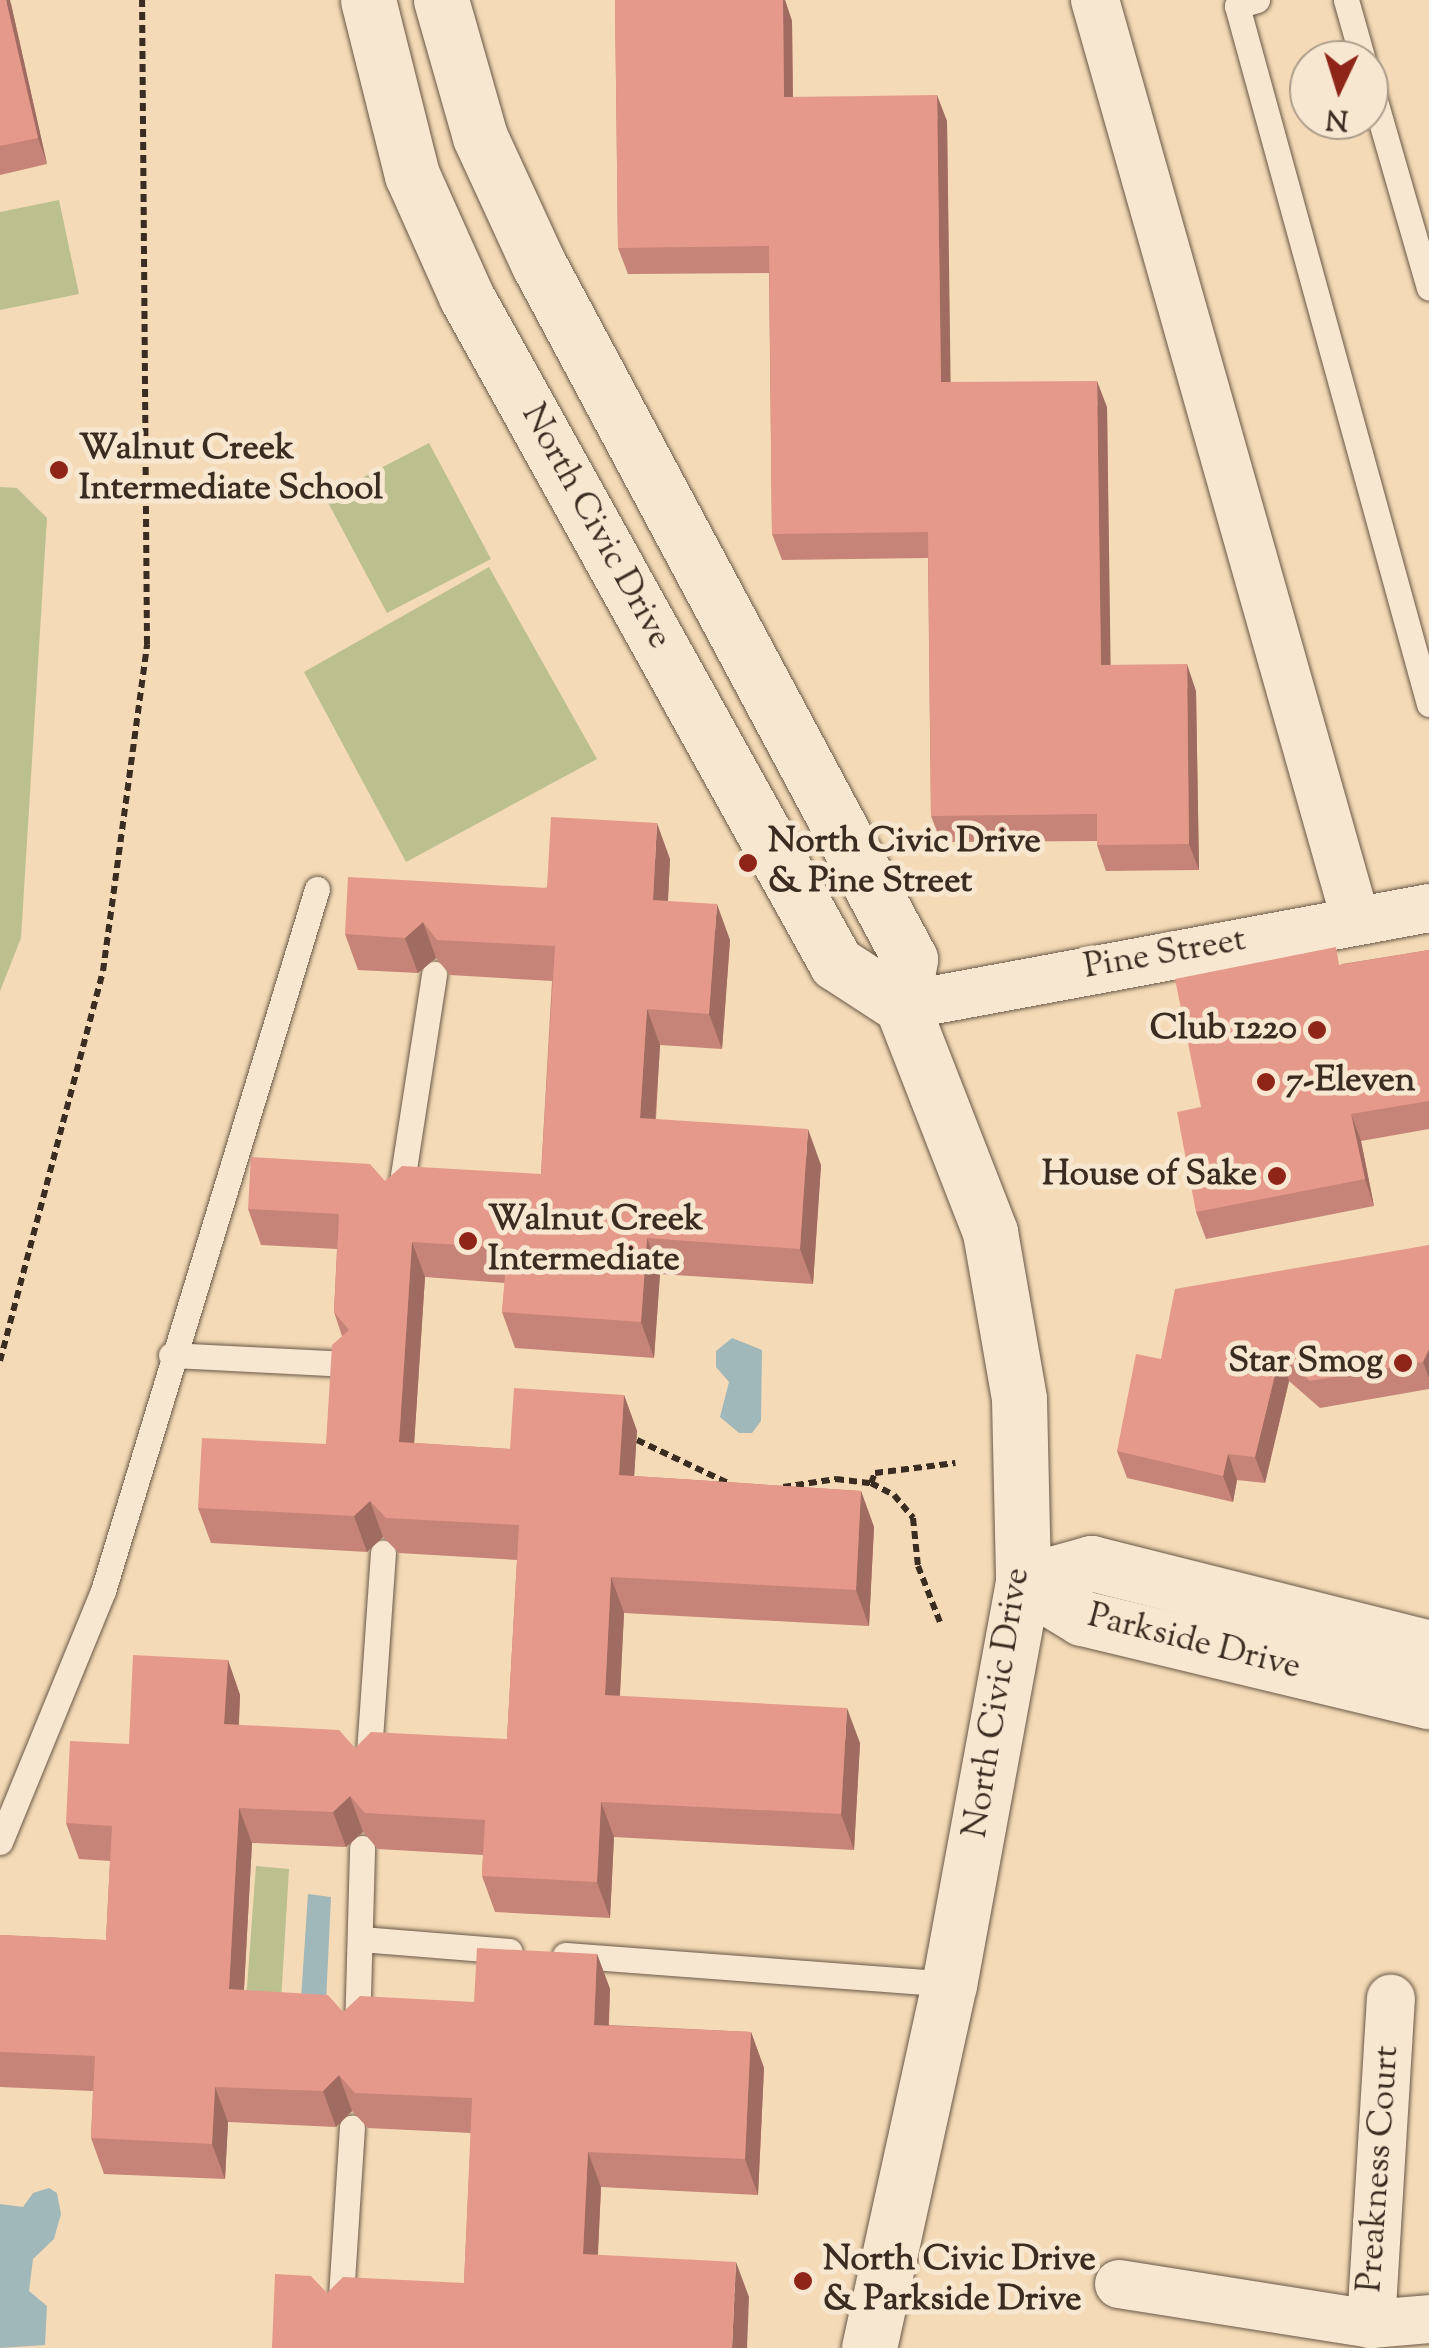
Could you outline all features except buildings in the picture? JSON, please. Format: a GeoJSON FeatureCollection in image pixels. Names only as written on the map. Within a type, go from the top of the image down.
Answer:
{"type":"FeatureCollection","features":[{"type":"Feature","properties":{"kind":"main road","name":"North Civic Drive"},"geometry":{"type":"LineString","coordinates":[[368,0],[412,175],[466,296],[836,962],[902,1006]]}},
{"type":"Feature","properties":{"kind":"main road","name":"North Civic Drive"},"geometry":{"type":"LineString","coordinates":[[441,0],[480,137],[538,263],[910,959],[902,1006],[990,1232],[1019,1399],[1022,1582],[949,1984],[869,2348]]}},
{"type":"Feature","properties":{"kind":"main road","name":"Parkside Drive"},"geometry":{"type":"LineString","coordinates":[[1022,1582],[1091,1563],[1429,1648]]}},
{"type":"Feature","properties":{"kind":"main road","name":"Parkside Drive"},"geometry":{"type":"LineString","coordinates":[[1022,1582],[1082,1618],[1429,1701]]}},
{"type":"Feature","properties":{"kind":"street"},"geometry":{"type":"LineString","coordinates":[[1095,0],[1356,921]]}},
{"type":"Feature","properties":{"kind":"street","name":"Pine Street"},"geometry":{"type":"LineString","coordinates":[[902,1006],[1429,908]]}},
{"type":"Feature","properties":{"kind":"street","name":"Preakness Court"},"geometry":{"type":"LineString","coordinates":[[1119,2284],[1370,2324],[1391,2000]]}},
{"type":"Feature","properties":{"kind":"street"},"geometry":{"type":"LineString","coordinates":[[1370,2324],[1429,2320]]}},
{"type":"Feature","properties":{"kind":"lane"},"geometry":{"type":"LineString","coordinates":[[1257,0],[1236,6],[1429,704]]}},
{"type":"Feature","properties":{"kind":"lane"},"geometry":{"type":"LineString","coordinates":[[1346,0],[1358,40]]}},
{"type":"Feature","properties":{"kind":"lane"},"geometry":{"type":"LineString","coordinates":[[1386,140],[1429,288]]}},
{"type":"Feature","properties":{"kind":"lane"},"geometry":{"type":"LineString","coordinates":[[0,1842],[102,1591],[171,1355],[265,1074],[317,889]]}},
{"type":"Feature","properties":{"kind":"lane"},"geometry":{"type":"LineString","coordinates":[[399,1201],[434,974]]}},
{"type":"Feature","properties":{"kind":"lane"},"geometry":{"type":"LineString","coordinates":[[171,1355],[346,1364]]}},
{"type":"Feature","properties":{"kind":"lane"},"geometry":{"type":"LineString","coordinates":[[368,1767],[383,1552]]}},
{"type":"Feature","properties":{"kind":"lane"},"geometry":{"type":"LineString","coordinates":[[357,2031],[362,1848]]}},
{"type":"Feature","properties":{"kind":"lane"},"geometry":{"type":"LineString","coordinates":[[362,1939],[949,1984]]}},
{"type":"Feature","properties":{"kind":"lane"},"geometry":{"type":"LineString","coordinates":[[340,2312],[352,2128]]}},
{"type":"Feature","properties":{"kind":"path"},"geometry":{"type":"LineString","coordinates":[[0,1361],[103,971],[147,644],[142,0]]}},
{"type":"Feature","properties":{"kind":"path"},"geometry":{"type":"LineString","coordinates":[[636,1440],[726,1483],[744,1485]]}},
{"type":"Feature","properties":{"kind":"path"},"geometry":{"type":"LineString","coordinates":[[871,1483],[875,1473],[955,1463]]}},
{"type":"Feature","properties":{"kind":"path"},"geometry":{"type":"LineString","coordinates":[[762,1486],[871,1483],[894,1495],[913,1518],[918,1566],[940,1622]]}},
{"type":"Feature","properties":{"kind":"green space"},"geometry":{"type":"Polygon","coordinates":[[[59,200],[79,294],[0,310],[0,212],[59,200]]]}},
{"type":"Feature","properties":{"kind":"green space"},"geometry":{"type":"Polygon","coordinates":[[[429,443],[491,559],[387,613],[325,497],[429,443]]]}},
{"type":"Feature","properties":{"kind":"green space"},"geometry":{"type":"Polygon","coordinates":[[[0,487],[17,488],[47,518],[21,938],[0,991],[0,487]]]}},
{"type":"Feature","properties":{"kind":"green space"},"geometry":{"type":"Polygon","coordinates":[[[489,567],[597,759],[406,862],[304,672],[489,567]]]}},
{"type":"Feature","properties":{"kind":"green space"},"geometry":{"type":"Polygon","coordinates":[[[256,1866],[289,1869],[281,2001],[246,2001],[256,1866]]]}},
{"type":"Feature","properties":{"kind":"water"},"geometry":{"type":"Polygon","coordinates":[[[732,1338],[762,1350],[761,1421],[752,1433],[739,1433],[720,1417],[729,1382],[716,1367],[716,1351],[732,1338]]]}},
{"type":"Feature","properties":{"kind":"water"},"geometry":{"type":"Polygon","coordinates":[[[308,1894],[331,1897],[326,2002],[301,1999],[308,1894]]]}},
{"type":"Feature","properties":{"kind":"water"},"geometry":{"type":"Polygon","coordinates":[[[49,2188],[57,2193],[61,2214],[54,2239],[33,2259],[29,2291],[47,2306],[45,2345],[0,2348],[0,2204],[23,2207],[33,2193],[49,2188]]]}},
{"type":"Feature","properties":{"kind":"place","name":"Walnut Creek Intermediate School"},"geometry":{"type":"Point","coordinates":[59,470]}},
{"type":"Feature","properties":{"kind":"place","name":"North Civic Drive & Pine Street"},"geometry":{"type":"Point","coordinates":[748,863]}},
{"type":"Feature","properties":{"kind":"place","name":"Club 1220"},"geometry":{"type":"Point","coordinates":[1317,1030]}},
{"type":"Feature","properties":{"kind":"place","name":"7-Eleven"},"geometry":{"type":"Point","coordinates":[1266,1082]}},
{"type":"Feature","properties":{"kind":"place","name":"House of Sake"},"geometry":{"type":"Point","coordinates":[1277,1176]}},
{"type":"Feature","properties":{"kind":"place","name":"Walnut Creek Intermediate"},"geometry":{"type":"Point","coordinates":[468,1241]}},
{"type":"Feature","properties":{"kind":"place","name":"Star Smog"},"geometry":{"type":"Point","coordinates":[1403,1363]}},
{"type":"Feature","properties":{"kind":"place","name":"North Civic Drive & Parkside Drive"},"geometry":{"type":"Point","coordinates":[803,2281]}}]}
